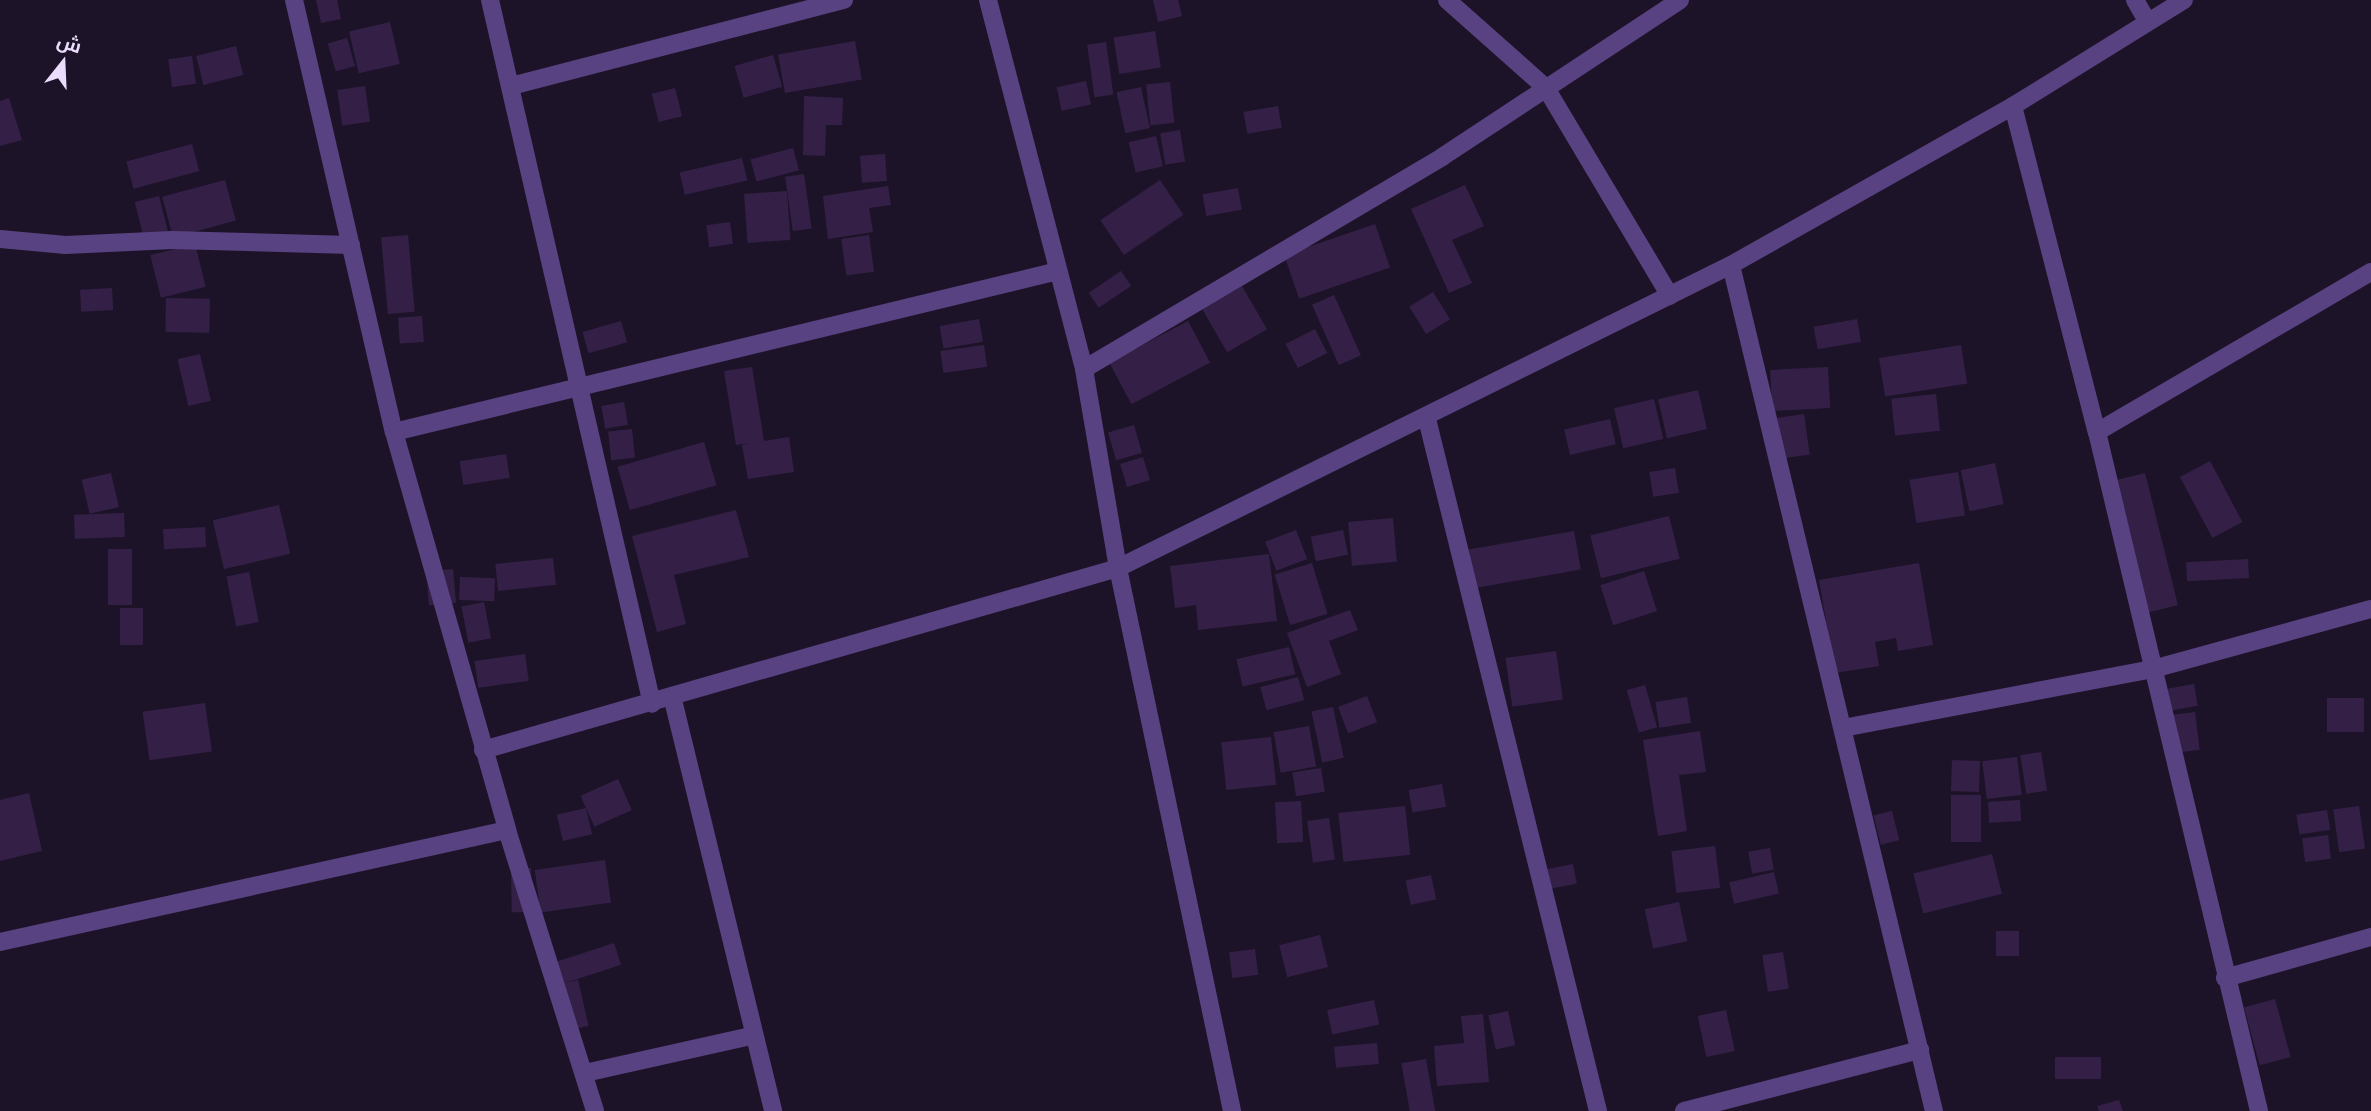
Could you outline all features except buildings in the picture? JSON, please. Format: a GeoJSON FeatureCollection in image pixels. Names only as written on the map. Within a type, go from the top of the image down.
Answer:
{"type":"FeatureCollection","features":[{"type":"Feature","properties":{"kind":"street"},"geometry":{"type":"LineString","coordinates":[[294,0],[394,432],[507,830],[586,1073],[595,1111]]}},
{"type":"Feature","properties":{"kind":"street"},"geometry":{"type":"LineString","coordinates":[[490,0],[583,389],[652,704]]}},
{"type":"Feature","properties":{"kind":"street"},"geometry":{"type":"LineString","coordinates":[[511,86],[844,0]]}},
{"type":"Feature","properties":{"kind":"street"},"geometry":{"type":"LineString","coordinates":[[988,0],[1084,369],[1118,568],[1232,1111]]}},
{"type":"Feature","properties":{"kind":"street"},"geometry":{"type":"LineString","coordinates":[[1447,0],[1546,88],[1670,296]]}},
{"type":"Feature","properties":{"kind":"street"},"geometry":{"type":"LineString","coordinates":[[1084,369],[1442,157],[1680,0]]}},
{"type":"Feature","properties":{"kind":"street"},"geometry":{"type":"LineString","coordinates":[[2135,0],[2147,21]]}},
{"type":"Feature","properties":{"kind":"street"},"geometry":{"type":"LineString","coordinates":[[484,750],[652,704],[671,696],[1118,568],[1427,419],[1731,265],[2013,106],[2184,0]]}},
{"type":"Feature","properties":{"kind":"street"},"geometry":{"type":"LineString","coordinates":[[2013,106],[2097,432],[2225,978],[2259,1111]]}},
{"type":"Feature","properties":{"kind":"street"},"geometry":{"type":"LineString","coordinates":[[0,239],[66,245],[172,240],[351,245]]}},
{"type":"Feature","properties":{"kind":"street"},"geometry":{"type":"LineString","coordinates":[[1731,265],[1934,1111]]}},
{"type":"Feature","properties":{"kind":"street"},"geometry":{"type":"LineString","coordinates":[[394,432],[583,389],[1058,271]]}},
{"type":"Feature","properties":{"kind":"street"},"geometry":{"type":"LineString","coordinates":[[2097,432],[2371,272]]}},
{"type":"Feature","properties":{"kind":"street"},"geometry":{"type":"LineString","coordinates":[[1427,419],[1598,1111]]}},
{"type":"Feature","properties":{"kind":"street"},"geometry":{"type":"LineString","coordinates":[[1843,727],[2153,669],[2371,609]]}},
{"type":"Feature","properties":{"kind":"street"},"geometry":{"type":"LineString","coordinates":[[671,696],[751,1036],[773,1111]]}},
{"type":"Feature","properties":{"kind":"street"},"geometry":{"type":"LineString","coordinates":[[0,942],[507,830]]}},
{"type":"Feature","properties":{"kind":"street"},"geometry":{"type":"LineString","coordinates":[[2225,978],[2371,937]]}},
{"type":"Feature","properties":{"kind":"street"},"geometry":{"type":"LineString","coordinates":[[586,1073],[751,1036]]}},
{"type":"Feature","properties":{"kind":"street"},"geometry":{"type":"LineString","coordinates":[[1684,1111],[1920,1050]]}}]}
